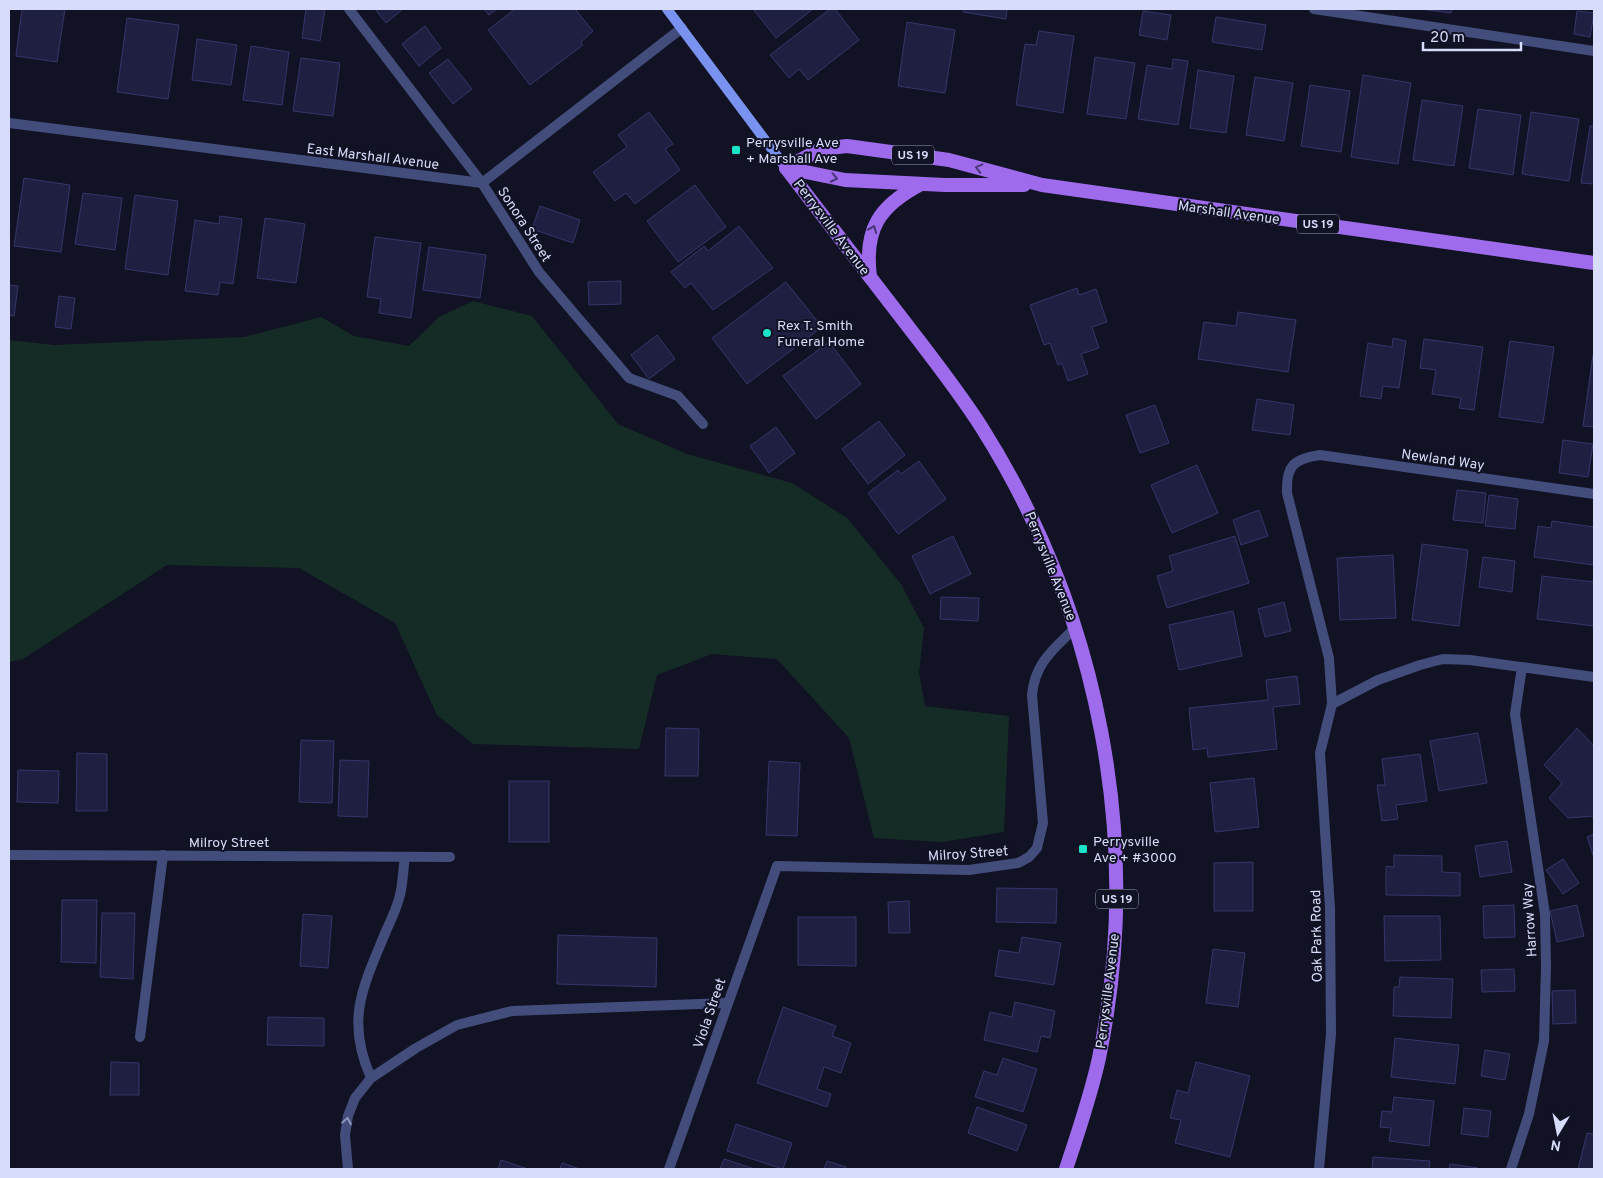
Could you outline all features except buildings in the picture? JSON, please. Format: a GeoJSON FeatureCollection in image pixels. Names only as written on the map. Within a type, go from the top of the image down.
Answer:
{"type":"FeatureCollection","features":[{"type":"Feature","properties":{"kind":"main road","name":"Perrysville Avenue"},"geometry":{"type":"LineString","coordinates":[[667,9],[953,386],[1000,459],[1037,526],[1076,627],[1090,677],[1110,786],[1116,842],[1117,901],[1114,955],[1098,1060],[1066,1169]]}},
{"type":"Feature","properties":{"kind":"main road","name":"Marshall Avenue"},"geometry":{"type":"LineString","coordinates":[[786,168],[821,149],[847,146],[949,160],[1042,186]]}},
{"type":"Feature","properties":{"kind":"main road","name":"Marshall Avenue"},"geometry":{"type":"LineString","coordinates":[[786,168],[845,180],[922,184],[1042,186],[1594,263]]}},
{"type":"Feature","properties":{"kind":"main road"},"geometry":{"type":"LineString","coordinates":[[870,277],[868,244],[878,219],[894,200],[922,184]]}},
{"type":"Feature","properties":{"kind":"street","name":"Sonora Street"},"geometry":{"type":"LineString","coordinates":[[349,9],[482,183],[539,272],[629,378],[678,396],[703,424]]}},
{"type":"Feature","properties":{"kind":"street"},"geometry":{"type":"LineString","coordinates":[[1314,9],[1594,51]]}},
{"type":"Feature","properties":{"kind":"street"},"geometry":{"type":"LineString","coordinates":[[482,183],[682,28]]}},
{"type":"Feature","properties":{"kind":"street","name":"East Marshall Avenue"},"geometry":{"type":"LineString","coordinates":[[9,123],[482,183]]}},
{"type":"Feature","properties":{"kind":"street","name":"Newland Way"},"geometry":{"type":"LineString","coordinates":[[1291,466],[1304,457],[1320,455],[1594,494]]}},
{"type":"Feature","properties":{"kind":"street","name":"Oak Park Road"},"geometry":{"type":"LineString","coordinates":[[1291,466],[1286,478],[1287,493],[1329,658],[1332,704],[1320,753],[1330,908],[1331,1034],[1319,1169]]}},
{"type":"Feature","properties":{"kind":"street","name":"Milroy Street"},"geometry":{"type":"LineString","coordinates":[[777,866],[969,870],[1018,863],[1029,857],[1037,848],[1043,823],[1032,695],[1033,682],[1037,669],[1046,657],[1076,627]]}},
{"type":"Feature","properties":{"kind":"street"},"geometry":{"type":"LineString","coordinates":[[1332,704],[1378,680],[1420,664],[1444,659],[1470,660],[1594,677]]}},
{"type":"Feature","properties":{"kind":"street","name":"Harrow Way"},"geometry":{"type":"LineString","coordinates":[[1511,1169],[1529,1114],[1544,1041],[1546,966],[1545,914],[1515,714],[1522,667]]}},
{"type":"Feature","properties":{"kind":"street","name":"Milroy Street"},"geometry":{"type":"LineString","coordinates":[[9,855],[450,857]]}},
{"type":"Feature","properties":{"kind":"street"},"geometry":{"type":"LineString","coordinates":[[140,1037],[163,856]]}},
{"type":"Feature","properties":{"kind":"street"},"geometry":{"type":"LineString","coordinates":[[372,1078],[362,1057],[357,1033],[359,1008],[368,976],[400,896],[404,857]]}},
{"type":"Feature","properties":{"kind":"street","name":"Viola Street"},"geometry":{"type":"LineString","coordinates":[[669,1169],[726,1004],[777,866]]}},
{"type":"Feature","properties":{"kind":"street"},"geometry":{"type":"LineString","coordinates":[[348,1169],[345,1135],[348,1116],[355,1098],[372,1078],[416,1048],[457,1025],[512,1010],[726,1004]]}},
{"type":"Feature","properties":{"kind":"green space"},"geometry":{"type":"Polygon","coordinates":[[[473,301],[532,316],[618,424],[687,454],[792,483],[847,518],[901,584],[924,628],[919,673],[925,706],[1009,716],[1004,832],[942,842],[874,838],[849,738],[777,659],[712,654],[657,675],[639,749],[473,744],[437,715],[395,623],[299,568],[167,565],[23,659],[9,662],[9,340],[54,345],[244,337],[321,317],[354,336],[409,346],[439,317],[473,301]]]}},
{"type":"Feature","properties":{"kind":"place","name":"Perrysville Ave + Marshall Ave"},"geometry":{"type":"Point","coordinates":[736,150]}},
{"type":"Feature","properties":{"kind":"place","name":"Rex T. Smith Funeral Home"},"geometry":{"type":"Point","coordinates":[767,333]}},
{"type":"Feature","properties":{"kind":"place","name":"Perrysville Ave + #3000"},"geometry":{"type":"Point","coordinates":[1083,849]}}]}
